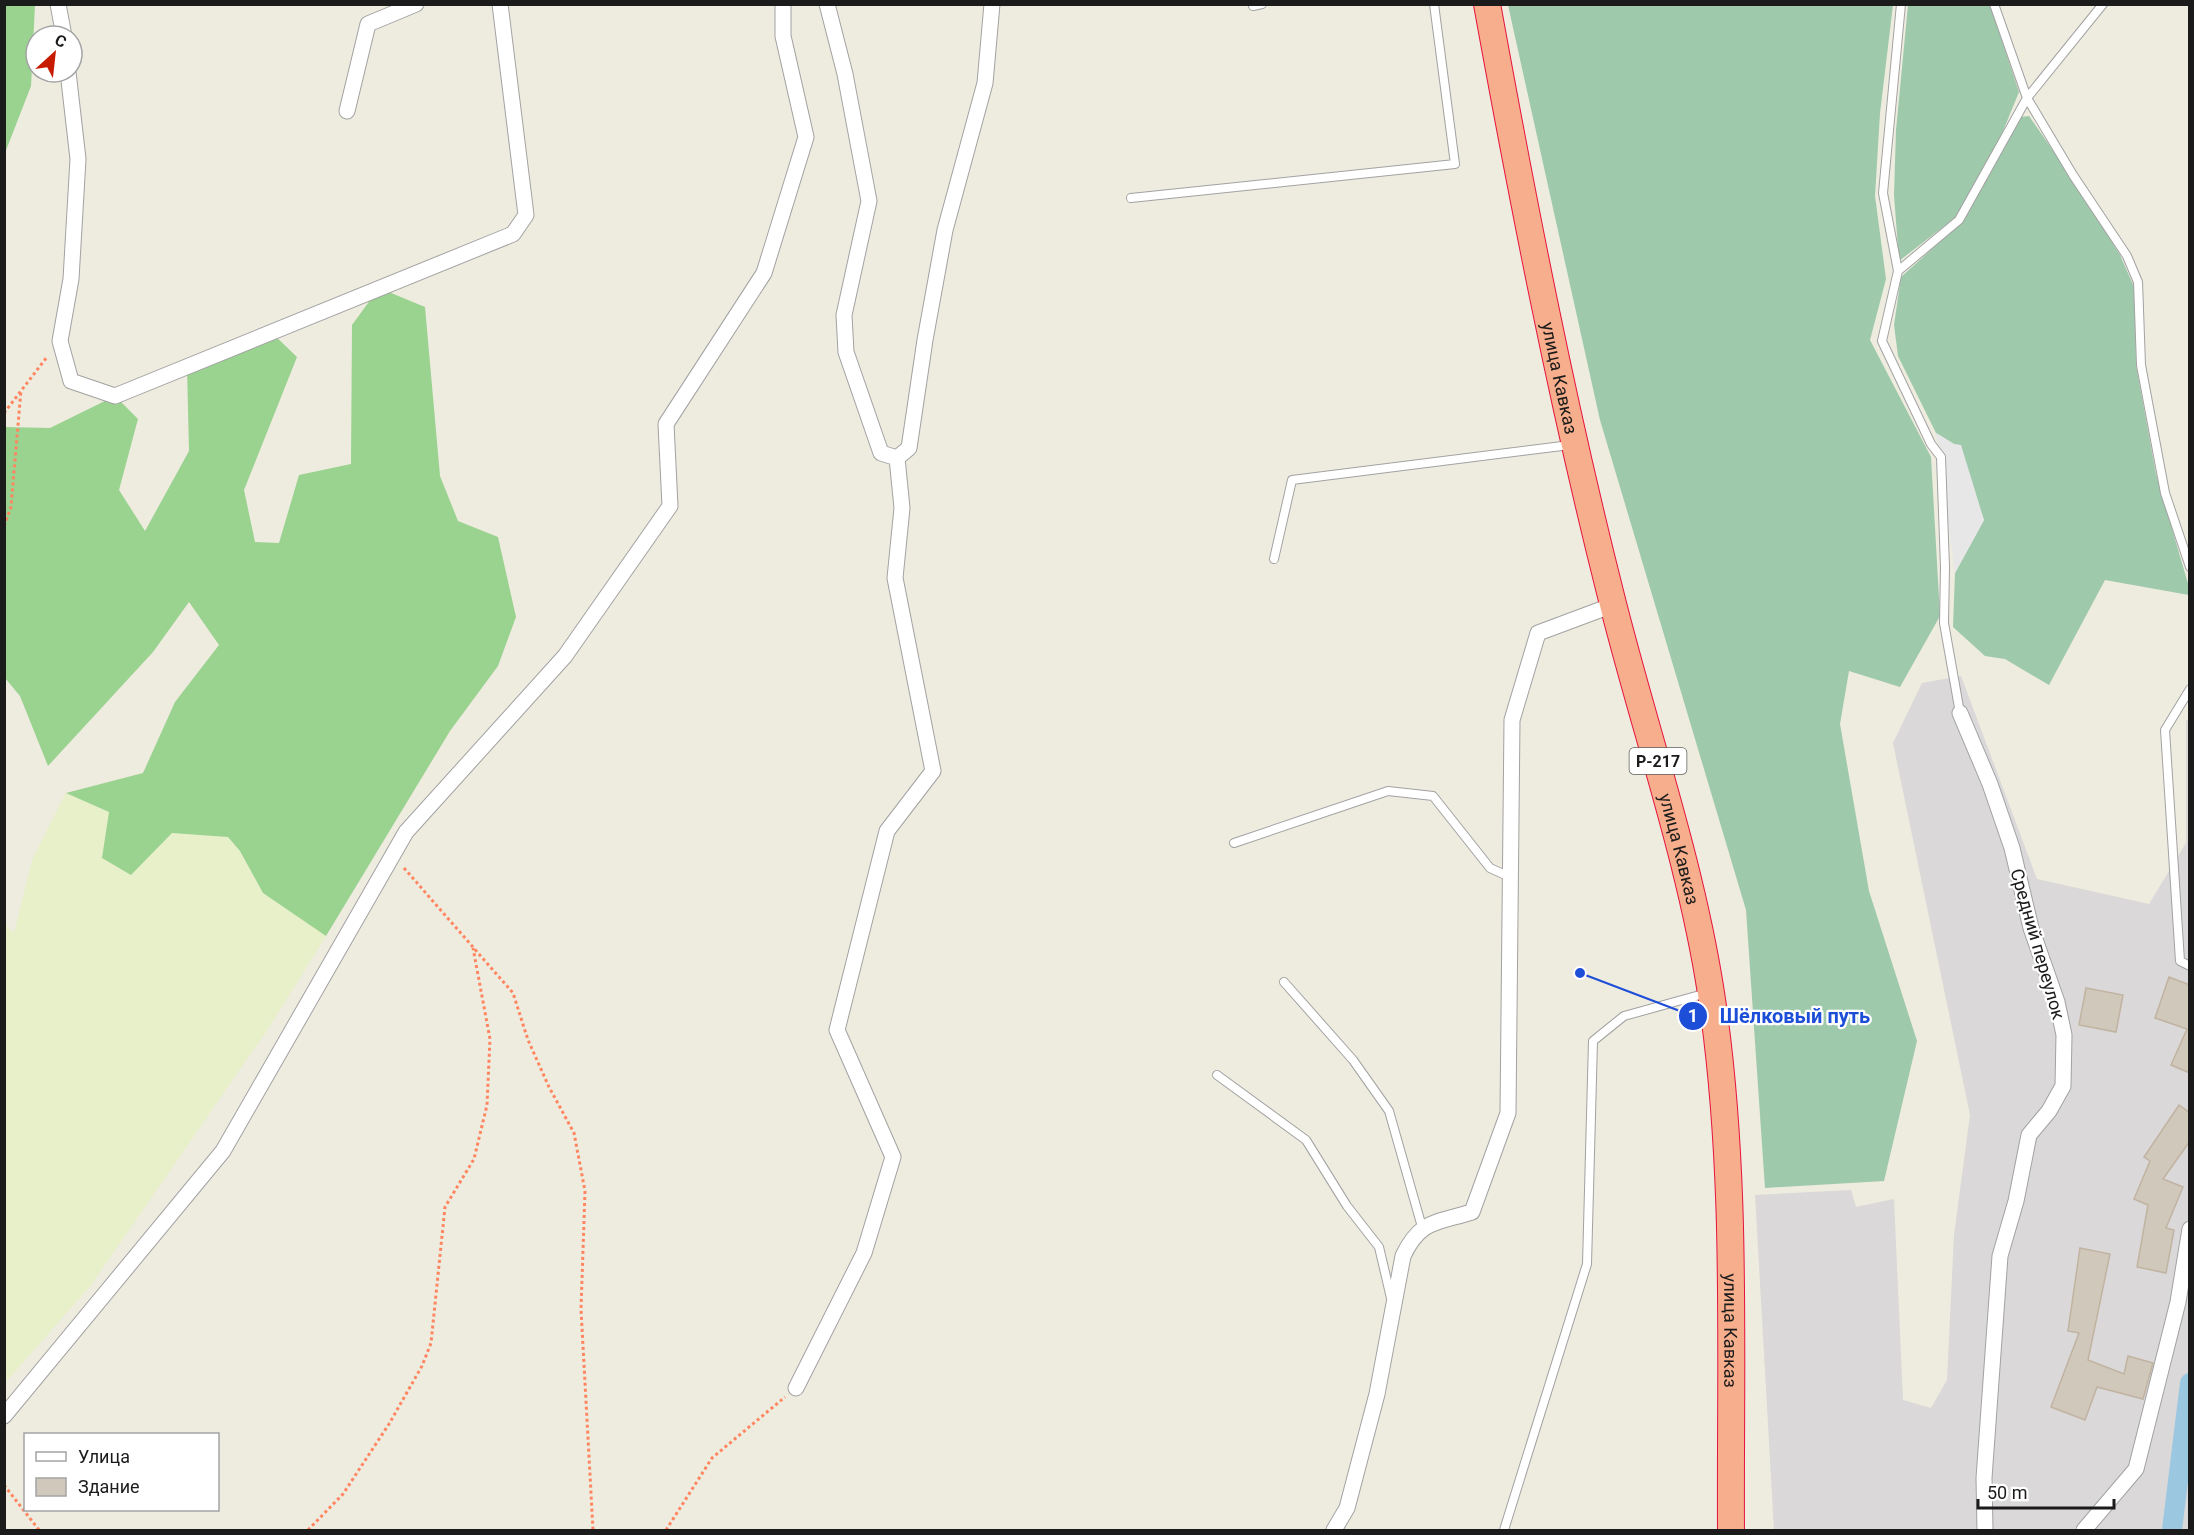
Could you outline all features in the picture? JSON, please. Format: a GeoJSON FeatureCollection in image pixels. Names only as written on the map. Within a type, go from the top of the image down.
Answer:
{"type":"FeatureCollection","features":[{"type":"Feature","properties":{"kind":"highway","name":"улица Кавказ"},"geometry":{"type":"LineString","coordinates":[[1487,4],[1573,445],[1613,605],[1670,804],[1711,992],[1729,1153],[1731,1530]]}},
{"type":"Feature","properties":{"kind":"street"},"geometry":{"type":"LineString","coordinates":[[58,4],[62,24]]}},
{"type":"Feature","properties":{"kind":"street"},"geometry":{"type":"LineString","coordinates":[[346,111],[368,24],[416,4]]}},
{"type":"Feature","properties":{"kind":"street"},"geometry":{"type":"LineString","coordinates":[[69,84],[78,159],[71,279],[60,341],[71,381],[115,396],[513,234],[526,215],[500,4]]}},
{"type":"Feature","properties":{"kind":"street"},"geometry":{"type":"LineString","coordinates":[[4,1416],[223,1151],[406,832],[565,656],[670,506],[666,424],[764,273],[806,137],[783,36],[783,4]]}},
{"type":"Feature","properties":{"kind":"street"},"geometry":{"type":"LineString","coordinates":[[827,4],[845,74],[868,201],[844,315],[846,352],[881,453],[897,458]]}},
{"type":"Feature","properties":{"kind":"street"},"geometry":{"type":"LineString","coordinates":[[897,458],[909,448],[925,340],[945,230],[985,83],[992,4]]}},
{"type":"Feature","properties":{"kind":"street"},"geometry":{"type":"LineString","coordinates":[[796,1388],[864,1253],[893,1157],[837,1030],[887,831],[933,771],[895,578],[902,508],[897,458]]}},
{"type":"Feature","properties":{"kind":"street"},"geometry":{"type":"LineString","coordinates":[[1334,1530],[1347,1508],[1377,1394],[1403,1256],[1410,1242],[1422,1227],[1472,1212],[1509,1113],[1512,720],[1538,633],[1613,605]]}},
{"type":"Feature","properties":{"kind":"street","name":"Средний переулок"},"geometry":{"type":"LineString","coordinates":[[1960,713],[1990,784],[2012,848],[2031,928],[2057,1002],[2064,1035],[2063,1086],[2049,1112],[2029,1135],[2016,1201],[2000,1256],[1984,1478],[1985,1530]]}},
{"type":"Feature","properties":{"kind":"street"},"geometry":{"type":"LineString","coordinates":[[2084,1530],[2136,1469],[2184,1302],[2190,1229]]}},
{"type":"Feature","properties":{"kind":"lane"},"geometry":{"type":"LineString","coordinates":[[1253,6],[1262,4]]}},
{"type":"Feature","properties":{"kind":"lane"},"geometry":{"type":"LineString","coordinates":[[1131,198],[1455,164],[1434,4]]}},
{"type":"Feature","properties":{"kind":"lane"},"geometry":{"type":"LineString","coordinates":[[1901,4],[1883,193],[1898,271],[1882,341],[1931,444],[1941,457],[1945,567],[1944,624],[1960,713]]}},
{"type":"Feature","properties":{"kind":"lane"},"geometry":{"type":"LineString","coordinates":[[1994,4],[2027,98],[2073,175],[2127,256],[2138,282],[2141,365],[2165,493],[2190,567]]}},
{"type":"Feature","properties":{"kind":"lane"},"geometry":{"type":"LineString","coordinates":[[1898,271],[1959,220],[2027,98],[2103,4]]}},
{"type":"Feature","properties":{"kind":"lane"},"geometry":{"type":"LineString","coordinates":[[1274,560],[1292,480],[1573,445]]}},
{"type":"Feature","properties":{"kind":"lane"},"geometry":{"type":"LineString","coordinates":[[2190,689],[2165,729],[2180,961],[2190,966]]}},
{"type":"Feature","properties":{"kind":"lane"},"geometry":{"type":"LineString","coordinates":[[1234,843],[1388,791],[1432,796],[1490,868],[1512,878]]}},
{"type":"Feature","properties":{"kind":"lane"},"geometry":{"type":"LineString","coordinates":[[1284,982],[1353,1060],[1389,1111],[1422,1227]]}},
{"type":"Feature","properties":{"kind":"lane"},"geometry":{"type":"LineString","coordinates":[[1504,1530],[1587,1264],[1593,1041],[1624,1016],[1711,992]]}},
{"type":"Feature","properties":{"kind":"lane"},"geometry":{"type":"LineString","coordinates":[[1217,1075],[1306,1140],[1347,1206],[1379,1247],[1393,1310]]}},
{"type":"Feature","properties":{"kind":"path"},"geometry":{"type":"LineString","coordinates":[[4,413],[60,341]]}},
{"type":"Feature","properties":{"kind":"path"},"geometry":{"type":"LineString","coordinates":[[4,526],[11,507],[21,390]]}},
{"type":"Feature","properties":{"kind":"path"},"geometry":{"type":"LineString","coordinates":[[393,855],[513,993],[541,1068],[574,1133],[585,1191],[581,1309],[593,1530]]}},
{"type":"Feature","properties":{"kind":"path"},"geometry":{"type":"LineString","coordinates":[[308,1530],[342,1494],[389,1424],[422,1366],[431,1343],[445,1207],[474,1160],[488,1105],[490,1039],[473,946]]}},
{"type":"Feature","properties":{"kind":"path"},"geometry":{"type":"LineString","coordinates":[[666,1530],[712,1458],[796,1388]]}},
{"type":"Feature","properties":{"kind":"path"},"geometry":{"type":"LineString","coordinates":[[4,1485],[24,1511]]}},
{"type":"Feature","properties":{"kind":"path"},"geometry":{"type":"LineString","coordinates":[[24,1511],[39,1530]]}},
{"type":"Feature","properties":{"kind":"shaded area"},"geometry":{"type":"Polygon","coordinates":[[[1936,433],[1954,444],[1961,445],[1984,520],[1955,573],[1936,433]]]}},
{"type":"Feature","properties":{"kind":"shaded area"},"geometry":{"type":"Polygon","coordinates":[[[1961,676],[2037,879],[2149,904],[2186,843],[2186,720],[2189,719],[2189,1530],[1774,1530],[1755,1195],[1851,1190],[1856,1207],[1894,1199],[1903,1400],[1931,1408],[1947,1380],[1954,1235],[1970,1115],[1893,743],[1922,683],[1961,676]]]}},
{"type":"Feature","properties":{"kind":"green space"},"geometry":{"type":"Polygon","coordinates":[[[5,4],[35,5],[34,24],[24,24],[24,84],[31,84],[31,86],[5,153],[5,4]]]}},
{"type":"Feature","properties":{"kind":"green space"},"geometry":{"type":"Polygon","coordinates":[[[1508,5],[1893,5],[1880,113],[1875,196],[1886,279],[1870,340],[1931,457],[1940,616],[1900,687],[1849,671],[1840,724],[1869,891],[1917,1041],[1884,1181],[1765,1188],[1746,910],[1600,420],[1508,5]]]}},
{"type":"Feature","properties":{"kind":"green space"},"geometry":{"type":"Polygon","coordinates":[[[1908,5],[1990,5],[2019,92],[1994,153],[1956,217],[1899,261],[1894,195],[1896,130],[1908,5]]]}},
{"type":"Feature","properties":{"kind":"green space"},"geometry":{"type":"Polygon","coordinates":[[[2029,116],[2072,178],[2120,255],[2135,289],[2136,365],[2156,474],[2189,587],[2189,595],[2105,580],[2049,685],[2005,659],[1985,656],[1953,627],[1955,573],[1984,520],[1954,444],[1936,433],[1898,356],[1894,325],[1901,277],[1962,222],[2021,117],[2029,116]]]}},
{"type":"Feature","properties":{"kind":"green space"},"geometry":{"type":"Polygon","coordinates":[[[379,288],[425,307],[440,476],[458,521],[498,537],[516,617],[498,666],[450,731],[326,936],[263,893],[240,851],[228,837],[172,833],[131,875],[102,858],[109,812],[66,793],[143,773],[175,702],[219,645],[189,602],[153,652],[48,766],[20,696],[5,678],[4,427],[50,428],[115,396],[138,419],[119,490],[145,531],[189,451],[187,367],[271,332],[297,357],[244,490],[255,542],[279,543],[299,475],[351,464],[352,325],[379,288]]]}},
{"type":"Feature","properties":{"kind":"green space"},"geometry":{"type":"Polygon","coordinates":[[[66,793],[109,812],[102,857],[131,875],[172,833],[228,837],[240,851],[263,893],[326,936],[268,1029],[91,1285],[5,1383],[5,925],[14,933],[32,860],[66,793]]]}},
{"type":"Feature","properties":{"kind":"building"},"geometry":{"type":"Polygon","coordinates":[[[2169,977],[2190,985],[2190,1073],[2171,1065],[2187,1029],[2155,1018],[2169,977]]]}},
{"type":"Feature","properties":{"kind":"building"},"geometry":{"type":"Polygon","coordinates":[[[2086,988],[2123,995],[2116,1032],[2079,1025],[2086,988]]]}},
{"type":"Feature","properties":{"kind":"building"},"geometry":{"type":"Polygon","coordinates":[[[2179,1105],[2190,1113],[2190,1141],[2163,1179],[2183,1187],[2166,1228],[2174,1230],[2166,1273],[2137,1267],[2148,1205],[2134,1199],[2150,1161],[2144,1157],[2179,1105]]]}},
{"type":"Feature","properties":{"kind":"building"},"geometry":{"type":"Polygon","coordinates":[[[2080,1248],[2110,1254],[2088,1360],[2124,1374],[2128,1356],[2153,1363],[2143,1399],[2097,1387],[2085,1420],[2051,1407],[2079,1333],[2068,1331],[2080,1248]]]}},
{"type":"Feature","properties":{"kind":"waterway"},"geometry":{"type":"LineString","coordinates":[[2172,1530],[2190,1383]]}},
{"type":"Feature","properties":{"kind":"place","name":"Шёлковый путь"},"geometry":{"type":"Point","coordinates":[1580,973]}}]}
